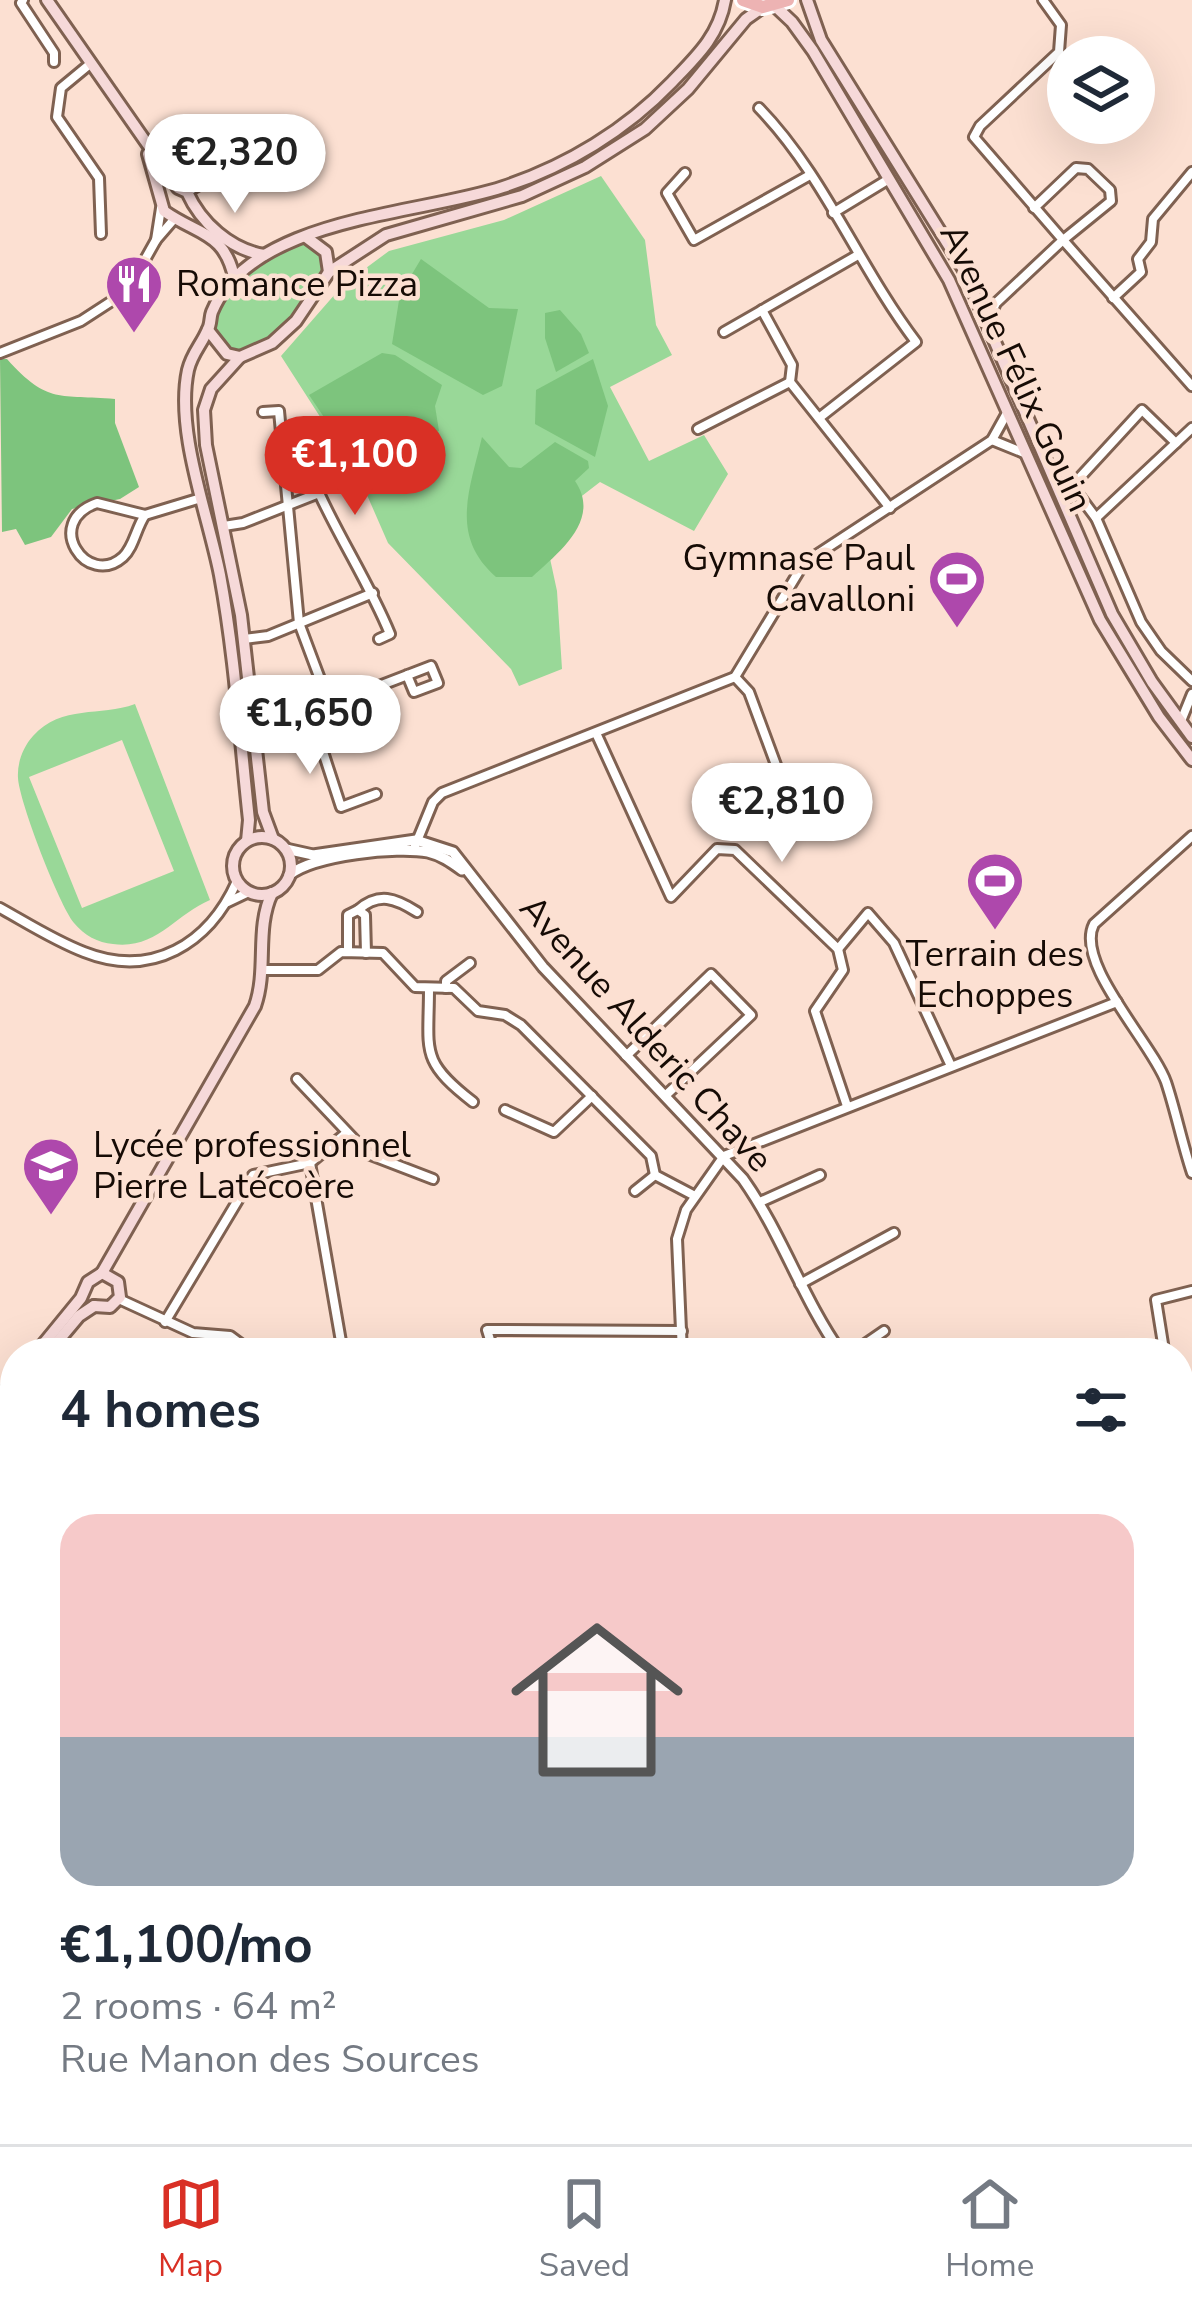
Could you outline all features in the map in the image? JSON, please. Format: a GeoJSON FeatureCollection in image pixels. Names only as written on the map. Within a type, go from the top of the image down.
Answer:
{"type":"FeatureCollection","features":[{"type":"Feature","properties":{"kind":"main road"},"geometry":{"type":"LineString","coordinates":[[47,0],[186,195],[234,247],[264,255]]}},
{"type":"Feature","properties":{"kind":"main road"},"geometry":{"type":"LineString","coordinates":[[262,933],[250,893],[236,881],[234,856],[247,841],[249,820],[231,653],[185,406],[194,350],[208,330],[212,313],[235,281],[290,239],[326,226],[504,187],[591,148],[654,100],[699,54],[714,35],[725,0]]}},
{"type":"Feature","properties":{"kind":"main road"},"geometry":{"type":"LineString","coordinates":[[742,0],[775,4]]}},
{"type":"Feature","properties":{"kind":"main road","name":"Avenue Félix Gouin"},"geometry":{"type":"LineString","coordinates":[[807,0],[821,40],[964,270],[1118,625],[1192,737]]}},
{"type":"Feature","properties":{"kind":"main road"},"geometry":{"type":"LineString","coordinates":[[108,1275],[118,1245],[246,1024],[260,993],[262,933],[272,893],[290,875],[286,849],[273,839],[263,812],[244,639],[206,445],[204,410],[220,376],[240,357],[260,350],[286,331],[329,272],[386,235],[505,202],[585,167],[645,130],[688,89],[746,19],[775,4]]}},
{"type":"Feature","properties":{"kind":"main road","name":"Avenue Félix Gouin"},"geometry":{"type":"LineString","coordinates":[[775,4],[813,52],[949,280],[1100,620],[1159,717],[1192,760]]}},
{"type":"Feature","properties":{"kind":"main road"},"geometry":{"type":"LineString","coordinates":[[143,140],[164,211],[212,236],[226,253],[235,281]]}},
{"type":"Feature","properties":{"kind":"main road"},"geometry":{"type":"LineString","coordinates":[[162,199],[186,195]]}},
{"type":"Feature","properties":{"kind":"main road"},"geometry":{"type":"LineString","coordinates":[[176,218],[188,214],[186,195]]}},
{"type":"Feature","properties":{"kind":"main road"},"geometry":{"type":"LineString","coordinates":[[306,237],[326,252],[329,272]]}},
{"type":"Feature","properties":{"kind":"main road"},"geometry":{"type":"LineString","coordinates":[[208,330],[227,354],[240,357]]}},
{"type":"Feature","properties":{"kind":"main road"},"geometry":{"type":"LineString","coordinates":[[247,841],[273,839]]}},
{"type":"Feature","properties":{"kind":"main road"},"geometry":{"type":"LineString","coordinates":[[250,893],[272,893]]}},
{"type":"Feature","properties":{"kind":"main road"},"geometry":{"type":"LineString","coordinates":[[49,1338],[86,1292],[92,1277],[108,1275]]}},
{"type":"Feature","properties":{"kind":"main road"},"geometry":{"type":"LineString","coordinates":[[61,1338],[79,1316],[94,1306],[110,1307],[119,1298],[120,1287],[108,1275]]}},
{"type":"Feature","properties":{"kind":"main road"},"geometry":{"type":"LineString","coordinates":[[86,1292],[94,1306]]}},
{"type":"Feature","properties":{"kind":"street"},"geometry":{"type":"LineString","coordinates":[[23,0],[54,53],[54,62]]}},
{"type":"Feature","properties":{"kind":"street"},"geometry":{"type":"LineString","coordinates":[[1042,0],[1061,25],[1060,52],[980,126],[974,137],[977,146],[1192,386]]}},
{"type":"Feature","properties":{"kind":"street"},"geometry":{"type":"LineString","coordinates":[[90,64],[61,88],[57,117],[99,178],[101,234]]}},
{"type":"Feature","properties":{"kind":"street"},"geometry":{"type":"LineString","coordinates":[[759,107],[786,136],[886,302],[916,342],[819,418]]}},
{"type":"Feature","properties":{"kind":"street"},"geometry":{"type":"LineString","coordinates":[[986,323],[1004,294],[1111,201],[1110,190],[1088,170],[1076,168],[1034,208]]}},
{"type":"Feature","properties":{"kind":"street"},"geometry":{"type":"LineString","coordinates":[[1114,298],[1141,272],[1138,259],[1151,242],[1153,219],[1192,172]]}},
{"type":"Feature","properties":{"kind":"street"},"geometry":{"type":"LineString","coordinates":[[686,173],[667,194],[694,240],[810,175]]}},
{"type":"Feature","properties":{"kind":"street"},"geometry":{"type":"LineString","coordinates":[[833,213],[890,178]]}},
{"type":"Feature","properties":{"kind":"street"},"geometry":{"type":"LineString","coordinates":[[186,195],[208,180]]}},
{"type":"Feature","properties":{"kind":"street"},"geometry":{"type":"LineString","coordinates":[[159,238],[162,199]]}},
{"type":"Feature","properties":{"kind":"street"},"geometry":{"type":"LineString","coordinates":[[0,340],[2,353],[81,321],[118,297],[176,218]]}},
{"type":"Feature","properties":{"kind":"street"},"geometry":{"type":"LineString","coordinates":[[159,238],[192,226]]}},
{"type":"Feature","properties":{"kind":"street"},"geometry":{"type":"LineString","coordinates":[[724,332],[858,255]]}},
{"type":"Feature","properties":{"kind":"street"},"geometry":{"type":"LineString","coordinates":[[976,297],[1004,294]]}},
{"type":"Feature","properties":{"kind":"street"},"geometry":{"type":"LineString","coordinates":[[762,310],[792,365],[790,382],[890,508]]}},
{"type":"Feature","properties":{"kind":"street"},"geometry":{"type":"LineString","coordinates":[[698,429],[790,382]]}},
{"type":"Feature","properties":{"kind":"street"},"geometry":{"type":"LineString","coordinates":[[1054,486],[1072,486],[1142,410],[1176,443]]}},
{"type":"Feature","properties":{"kind":"street"},"geometry":{"type":"LineString","coordinates":[[263,412],[280,412],[299,623],[323,687]]}},
{"type":"Feature","properties":{"kind":"street"},"geometry":{"type":"LineString","coordinates":[[415,846],[433,802],[442,793],[738,673],[804,563],[992,440],[1008,412]]}},
{"type":"Feature","properties":{"kind":"street"},"geometry":{"type":"LineString","coordinates":[[1096,518],[1192,428]]}},
{"type":"Feature","properties":{"kind":"street"},"geometry":{"type":"LineString","coordinates":[[992,440],[1026,454]]}},
{"type":"Feature","properties":{"kind":"street"},"geometry":{"type":"LineString","coordinates":[[1072,486],[1096,518],[1141,622],[1161,651],[1192,681]]}},
{"type":"Feature","properties":{"kind":"street"},"geometry":{"type":"LineString","coordinates":[[224,526],[319,493],[390,634],[379,639]]}},
{"type":"Feature","properties":{"kind":"street"},"geometry":{"type":"LineString","coordinates":[[145,515],[128,551],[112,563],[84,560],[72,543],[73,522],[87,506],[107,503],[126,513],[145,515],[202,497]]}},
{"type":"Feature","properties":{"kind":"street"},"geometry":{"type":"LineString","coordinates":[[244,639],[268,636],[373,593]]}},
{"type":"Feature","properties":{"kind":"street"},"geometry":{"type":"LineString","coordinates":[[738,673],[779,772],[742,800]]}},
{"type":"Feature","properties":{"kind":"street"},"geometry":{"type":"LineString","coordinates":[[323,687],[353,696],[407,675]]}},
{"type":"Feature","properties":{"kind":"street"},"geometry":{"type":"LineString","coordinates":[[323,687],[313,697],[310,712],[341,807],[376,794]]}},
{"type":"Feature","properties":{"kind":"street"},"geometry":{"type":"LineString","coordinates":[[1180,722],[1192,694]]}},
{"type":"Feature","properties":{"kind":"street"},"geometry":{"type":"LineString","coordinates":[[596,733],[671,897],[725,846],[735,850],[838,949],[843,970],[815,1011],[847,1106]]}},
{"type":"Feature","properties":{"kind":"street"},"geometry":{"type":"LineString","coordinates":[[1192,836],[1085,936],[1117,1002],[1165,1080],[1192,1173]]}},
{"type":"Feature","properties":{"kind":"street"},"geometry":{"type":"LineString","coordinates":[[286,849],[313,855],[415,846]]}},
{"type":"Feature","properties":{"kind":"street"},"geometry":{"type":"LineString","coordinates":[[290,875],[314,861],[415,846]]}},
{"type":"Feature","properties":{"kind":"street","name":"Avenue Alderic Chave"},"geometry":{"type":"LineString","coordinates":[[415,846],[453,852],[543,967],[724,1156],[760,1202],[832,1338]]}},
{"type":"Feature","properties":{"kind":"street"},"geometry":{"type":"LineString","coordinates":[[0,908],[87,954],[143,961],[170,957],[188,945],[227,903],[236,881]]}},
{"type":"Feature","properties":{"kind":"street"},"geometry":{"type":"LineString","coordinates":[[227,903],[250,893]]}},
{"type":"Feature","properties":{"kind":"street"},"geometry":{"type":"LineString","coordinates":[[348,952],[348,915],[371,899],[396,898],[417,912]]}},
{"type":"Feature","properties":{"kind":"street"},"geometry":{"type":"LineString","coordinates":[[358,910],[365,915],[366,953]]}},
{"type":"Feature","properties":{"kind":"street"},"geometry":{"type":"LineString","coordinates":[[838,949],[868,914],[894,943],[951,1066]]}},
{"type":"Feature","properties":{"kind":"street"},"geometry":{"type":"LineString","coordinates":[[262,970],[318,970],[341,952],[382,953],[415,987],[454,988],[478,1011],[506,1015],[651,1156],[655,1175],[694,1196]]}},
{"type":"Feature","properties":{"kind":"street"},"geometry":{"type":"LineString","coordinates":[[446,988],[446,981],[470,963]]}},
{"type":"Feature","properties":{"kind":"street"},"geometry":{"type":"LineString","coordinates":[[626,1056],[711,974],[738,1001],[751,1015],[665,1096]]}},
{"type":"Feature","properties":{"kind":"street"},"geometry":{"type":"LineString","coordinates":[[428,988],[429,1048],[437,1074],[473,1102]]}},
{"type":"Feature","properties":{"kind":"street"},"geometry":{"type":"LineString","coordinates":[[682,1338],[677,1239],[686,1210],[724,1156],[1117,1002]]}},
{"type":"Feature","properties":{"kind":"street"},"geometry":{"type":"LineString","coordinates":[[298,1079],[345,1134],[376,1160],[433,1179]]}},
{"type":"Feature","properties":{"kind":"street"},"geometry":{"type":"LineString","coordinates":[[505,1110],[554,1132],[592,1096]]}},
{"type":"Feature","properties":{"kind":"street"},"geometry":{"type":"LineString","coordinates":[[165,1322],[245,1182],[260,1172],[310,1163],[345,1134]]}},
{"type":"Feature","properties":{"kind":"street"},"geometry":{"type":"LineString","coordinates":[[310,1163],[340,1338]]}},
{"type":"Feature","properties":{"kind":"street"},"geometry":{"type":"LineString","coordinates":[[635,1191],[655,1175]]}},
{"type":"Feature","properties":{"kind":"street"},"geometry":{"type":"LineString","coordinates":[[760,1202],[820,1175]]}},
{"type":"Feature","properties":{"kind":"street"},"geometry":{"type":"LineString","coordinates":[[800,1284],[894,1232]]}},
{"type":"Feature","properties":{"kind":"street"},"geometry":{"type":"LineString","coordinates":[[1162,1338],[1156,1300],[1192,1291]]}},
{"type":"Feature","properties":{"kind":"street"},"geometry":{"type":"LineString","coordinates":[[119,1298],[193,1333],[233,1338]]}},
{"type":"Feature","properties":{"kind":"street"},"geometry":{"type":"LineString","coordinates":[[489,1338],[487,1330],[682,1330]]}},
{"type":"Feature","properties":{"kind":"street"},"geometry":{"type":"LineString","coordinates":[[874,1338],[884,1331]]}},
{"type":"Feature","properties":{"kind":"green space"},"geometry":{"type":"Polygon","coordinates":[[[601,176],[645,240],[656,325],[672,355],[610,387],[649,461],[704,435],[728,474],[694,531],[600,482],[543,526],[557,591],[562,669],[519,686],[511,669],[388,543],[360,479],[281,356],[343,285],[389,251],[504,220],[601,176]]]}},
{"type":"Feature","properties":{"kind":"green space"},"geometry":{"type":"Polygon","coordinates":[[[304,242],[319,249],[325,263],[299,310],[271,337],[255,345],[222,347],[215,331],[216,314],[225,298],[254,269],[304,242]]]}},
{"type":"Feature","properties":{"kind":"green space"},"geometry":{"type":"Polygon","coordinates":[[[421,259],[489,308],[518,309],[502,386],[483,395],[392,344],[400,294],[421,259]]]}},
{"type":"Feature","properties":{"kind":"green space"},"geometry":{"type":"Polygon","coordinates":[[[560,310],[581,334],[589,353],[556,372],[545,338],[545,313],[560,310]]]}},
{"type":"Feature","properties":{"kind":"green space"},"geometry":{"type":"Polygon","coordinates":[[[382,353],[395,355],[442,385],[435,406],[439,431],[430,434],[411,423],[397,425],[395,436],[402,457],[380,469],[361,472],[309,395],[382,353]]]}},
{"type":"Feature","properties":{"kind":"green space"},"geometry":{"type":"Polygon","coordinates":[[[0,359],[7,359],[45,391],[115,399],[115,423],[139,487],[120,499],[72,509],[51,537],[25,545],[16,529],[2,532],[0,359]]]}},
{"type":"Feature","properties":{"kind":"green space"},"geometry":{"type":"Polygon","coordinates":[[[593,359],[608,406],[595,457],[535,424],[536,390],[593,359]]]}},
{"type":"Feature","properties":{"kind":"green space"},"geometry":{"type":"Polygon","coordinates":[[[482,437],[509,467],[521,468],[555,442],[588,461],[589,468],[575,481],[582,495],[580,522],[564,546],[532,577],[496,577],[472,545],[467,511],[482,437]]]}},
{"type":"Feature","properties":{"kind":"green space"},"geometry":{"type":"Polygon","coordinates":[[[135,704],[210,900],[154,936],[128,944],[97,940],[74,923],[41,852],[18,778],[24,750],[44,726],[69,715],[135,704]],[[122,740],[29,777],[82,908],[174,871],[122,740]]]}},
{"type":"Feature","properties":{"kind":"place","name":"Romance Pizza"},"geometry":{"type":"Point","coordinates":[134,335]}},
{"type":"Feature","properties":{"kind":"place","name":"Gymnase Paul Cavalloni"},"geometry":{"type":"Point","coordinates":[957,630]}},
{"type":"Feature","properties":{"kind":"place","name":"Terrain des Echoppes"},"geometry":{"type":"Point","coordinates":[995,932]}},
{"type":"Feature","properties":{"kind":"place","name":"Lycée professionnel Pierre Latécoère"},"geometry":{"type":"Point","coordinates":[51,1217]}}]}
